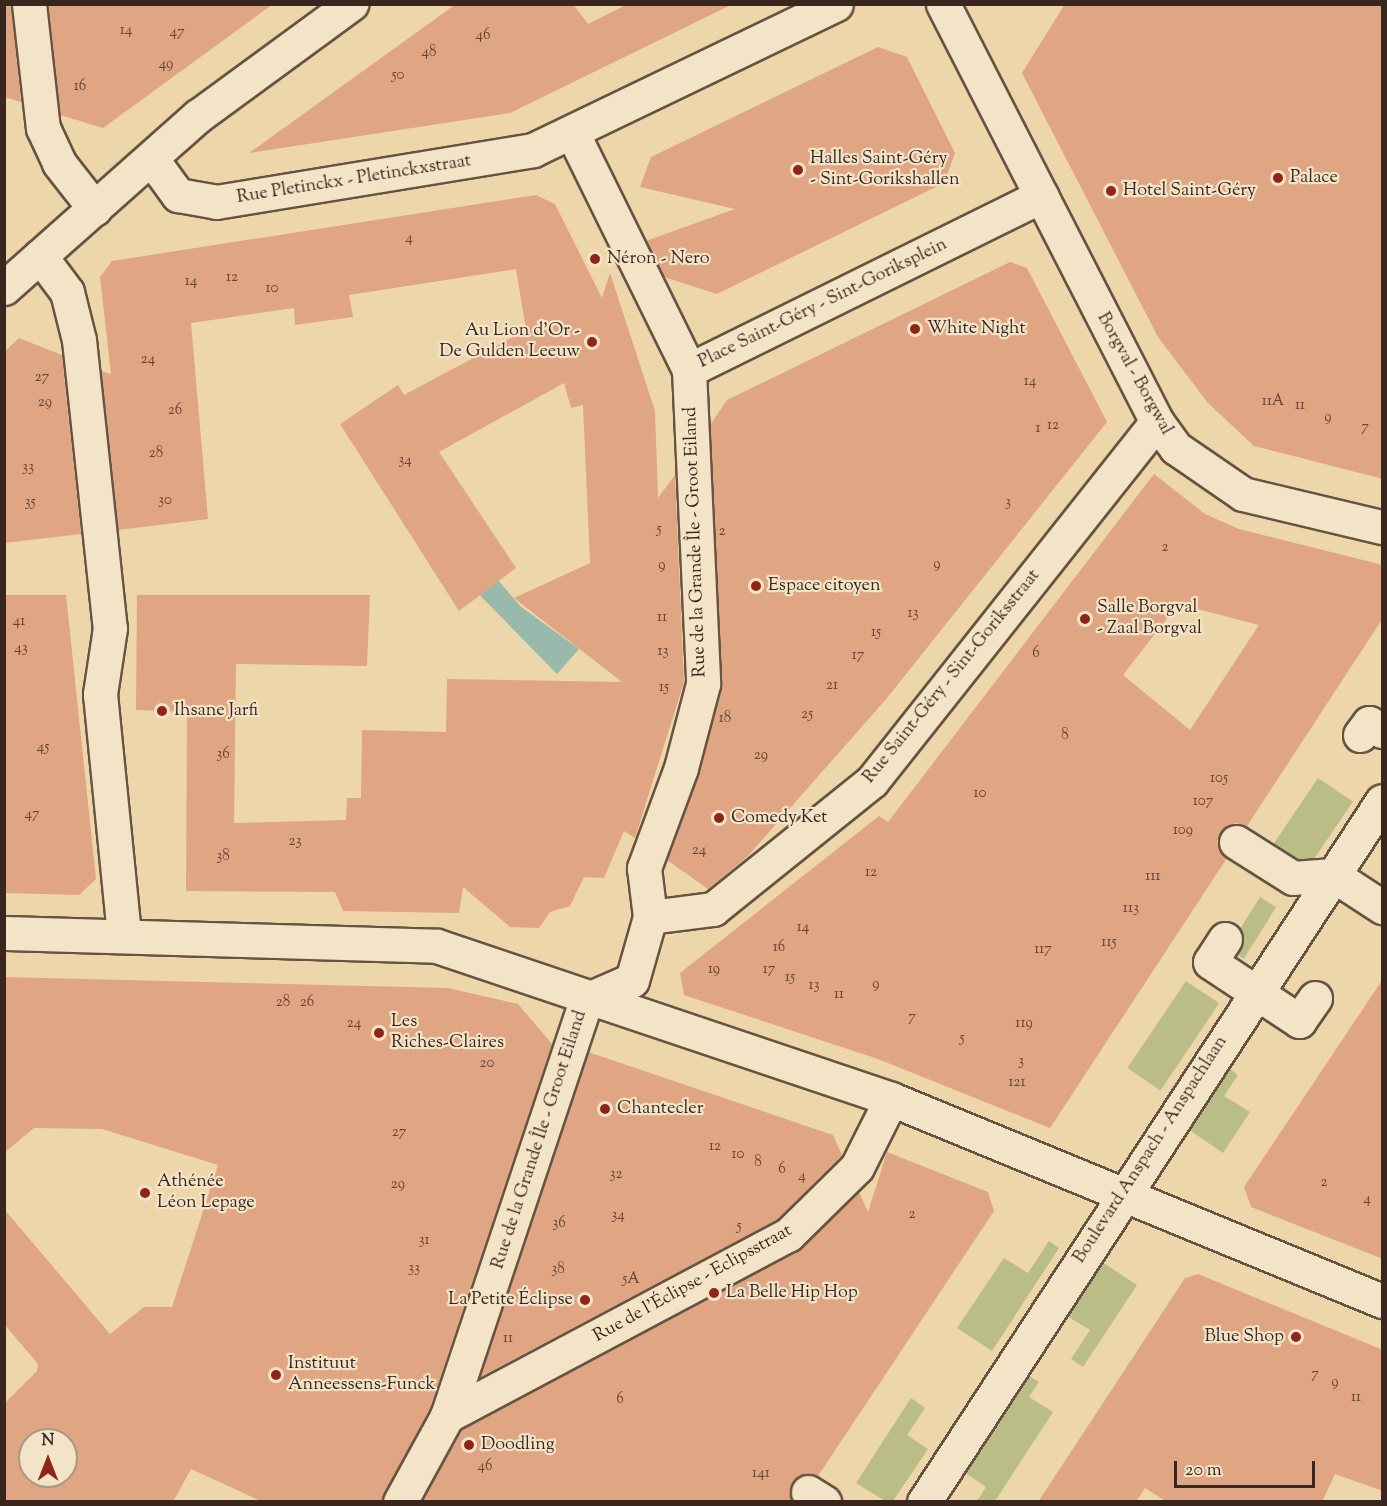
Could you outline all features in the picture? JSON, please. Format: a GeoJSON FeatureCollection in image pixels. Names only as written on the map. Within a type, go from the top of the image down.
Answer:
{"type":"FeatureCollection","features":[{"type":"Feature","properties":{"kind":"street"},"geometry":{"type":"LineString","coordinates":[[29,4],[43,128],[59,163],[95,209]]}},
{"type":"Feature","properties":{"kind":"street"},"geometry":{"type":"LineString","coordinates":[[124,936],[100,694],[109,617],[79,340],[67,292],[17,270],[95,209],[198,116],[351,4]]}},
{"type":"Feature","properties":{"kind":"street"},"geometry":{"type":"LineString","coordinates":[[572,132],[836,4]]}},
{"type":"Feature","properties":{"kind":"street"},"geometry":{"type":"LineString","coordinates":[[942,4],[1041,196]]}},
{"type":"Feature","properties":{"kind":"street","name":"Rue Pletinckx - Pletinckxstraat"},"geometry":{"type":"LineString","coordinates":[[151,158],[178,195],[216,202],[533,150],[572,132]]}},
{"type":"Feature","properties":{"kind":"street","name":"Place Saint-Géry - Sint-Goriksplein"},"geometry":{"type":"LineString","coordinates":[[572,132],[688,370],[1041,196]]}},
{"type":"Feature","properties":{"kind":"street","name":"Borgval - Borgwal"},"geometry":{"type":"LineString","coordinates":[[1041,196],[1157,422],[1176,448],[1243,494],[1383,527]]}},
{"type":"Feature","properties":{"kind":"street","name":"Rue de la Grande Île - Groot Eiland"},"geometry":{"type":"LineString","coordinates":[[400,1502],[447,1416],[586,1000],[632,980],[650,917],[644,868],[681,768],[703,684],[688,370]]}},
{"type":"Feature","properties":{"kind":"street","name":"Rue Saint-Géry - Sint-Goriksstraat"},"geometry":{"type":"LineString","coordinates":[[650,917],[713,909],[872,781],[1157,422]]}},
{"type":"Feature","properties":{"kind":"street","name":"Boulevard Anspach - Anspachlaan"},"geometry":{"type":"LineString","coordinates":[[924,1502],[1120,1197],[1383,801]]}},
{"type":"Feature","properties":{"kind":"street"},"geometry":{"type":"LineString","coordinates":[[1236,843],[1293,878],[1333,875],[1383,907]]}},
{"type":"Feature","properties":{"kind":"street"},"geometry":{"type":"LineString","coordinates":[[4,933],[79,939],[124,936],[437,946],[586,1000],[891,1100],[1042,1159],[1120,1197],[1383,1301]]}},
{"type":"Feature","properties":{"kind":"street"},"geometry":{"type":"LineString","coordinates":[[1226,939],[1210,962],[1299,1021],[1315,998]]}},
{"type":"Feature","properties":{"kind":"street","name":"Rue de l'Éclipse - Eclipsstraat"},"geometry":{"type":"LineString","coordinates":[[447,1416],[788,1235],[857,1167],[891,1100]]}},
{"type":"Feature","properties":{"kind":"green space"},"geometry":{"type":"Polygon","coordinates":[[[1318,778],[1353,801],[1309,867],[1274,843],[1318,778]]]}},
{"type":"Feature","properties":{"kind":"green space"},"geometry":{"type":"Polygon","coordinates":[[[1260,897],[1276,907],[1244,959],[1228,949],[1260,897]]]}},
{"type":"Feature","properties":{"kind":"green space"},"geometry":{"type":"Polygon","coordinates":[[[1186,981],[1219,1003],[1160,1090],[1127,1068],[1186,981]]]}},
{"type":"Feature","properties":{"kind":"green space"},"geometry":{"type":"Polygon","coordinates":[[[1229,1068],[1238,1075],[1224,1096],[1250,1112],[1223,1153],[1188,1129],[1229,1068]]]}},
{"type":"Feature","properties":{"kind":"green space"},"geometry":{"type":"Polygon","coordinates":[[[1049,1241],[1059,1248],[992,1351],[957,1328],[1004,1258],[1028,1273],[1049,1241]]]}},
{"type":"Feature","properties":{"kind":"green space"},"geometry":{"type":"Polygon","coordinates":[[[1102,1262],[1137,1285],[1083,1367],[1071,1359],[1090,1330],[1067,1316],[1102,1262]]]}},
{"type":"Feature","properties":{"kind":"green space"},"geometry":{"type":"Polygon","coordinates":[[[1028,1375],[1039,1382],[1029,1397],[1053,1412],[995,1501],[977,1501],[986,1487],[964,1472],[1028,1375]]]}},
{"type":"Feature","properties":{"kind":"green space"},"geometry":{"type":"Polygon","coordinates":[[[911,1398],[925,1408],[907,1435],[928,1449],[893,1501],[885,1501],[856,1483],[911,1398]]]}},
{"type":"Feature","properties":{"kind":"shaded area"},"geometry":{"type":"Polygon","coordinates":[[[487,567],[520,606],[579,649],[557,674],[466,581],[487,567]]]}},
{"type":"Feature","properties":{"kind":"building"},"geometry":{"type":"Polygon","coordinates":[[[4,4],[11,4],[21,102],[4,97],[4,4]]]}},
{"type":"Feature","properties":{"kind":"building"},"geometry":{"type":"Polygon","coordinates":[[[48,4],[273,4],[103,128],[60,115],[48,4]]]}},
{"type":"Feature","properties":{"kind":"building"},"geometry":{"type":"Polygon","coordinates":[[[456,4],[573,4],[588,24],[628,4],[733,4],[510,113],[249,153],[456,4]]]}},
{"type":"Feature","properties":{"kind":"building"},"geometry":{"type":"Polygon","coordinates":[[[1065,4],[1383,4],[1383,479],[1254,446],[1208,403],[1158,337],[1022,73],[1065,4]]]}},
{"type":"Feature","properties":{"kind":"building","name":"Halles Saint-Géry - Sint-Gorikshallen"},"geometry":{"type":"Polygon","coordinates":[[[878,47],[907,57],[955,153],[944,183],[717,294],[664,277],[646,241],[735,209],[640,187],[651,157],[878,47]]]}},
{"type":"Feature","properties":{"kind":"building"},"geometry":{"type":"Polygon","coordinates":[[[536,195],[555,204],[602,298],[610,273],[655,411],[658,498],[675,475],[684,682],[635,838],[624,831],[604,878],[584,877],[570,906],[550,912],[539,928],[510,927],[463,887],[459,913],[343,911],[335,892],[186,891],[187,712],[136,710],[137,595],[370,595],[367,666],[236,664],[234,823],[346,820],[347,798],[361,798],[362,730],[446,732],[447,679],[622,682],[514,598],[590,563],[583,405],[571,408],[564,383],[439,452],[516,568],[459,611],[340,424],[398,385],[404,395],[526,330],[516,269],[349,295],[353,317],[295,325],[294,308],[191,323],[208,519],[118,530],[101,371],[111,374],[100,277],[112,261],[536,195]]]}},
{"type":"Feature","properties":{"kind":"building"},"geometry":{"type":"Polygon","coordinates":[[[1010,262],[1027,268],[1107,422],[887,698],[748,856],[708,889],[667,860],[699,773],[722,684],[710,425],[727,400],[1010,262]]]}},
{"type":"Feature","properties":{"kind":"building"},"geometry":{"type":"Polygon","coordinates":[[[19,338],[62,355],[81,534],[4,543],[4,352],[19,338]]]}},
{"type":"Feature","properties":{"kind":"building"},"geometry":{"type":"Polygon","coordinates":[[[1154,474],[1205,514],[1239,529],[1383,565],[1383,618],[1247,826],[1236,823],[1221,832],[1217,842],[1227,858],[1050,1128],[878,1059],[684,995],[680,973],[879,816],[888,822],[1154,474]],[[1178,604],[1123,675],[1190,730],[1259,625],[1178,604]]]}},
{"type":"Feature","properties":{"kind":"building"},"geometry":{"type":"Polygon","coordinates":[[[4,595],[66,595],[96,879],[79,895],[4,893],[4,595]]]}},
{"type":"Feature","properties":{"kind":"building"},"geometry":{"type":"Polygon","coordinates":[[[4,977],[448,988],[518,1004],[552,1044],[430,1408],[381,1502],[263,1502],[191,1469],[173,1502],[4,1502],[4,1404],[37,1371],[38,1364],[4,1324],[4,1209],[110,1334],[144,1307],[172,1307],[218,1165],[102,1129],[34,1128],[4,1153],[4,977]]]}},
{"type":"Feature","properties":{"kind":"building"},"geometry":{"type":"Polygon","coordinates":[[[1383,979],[1383,1259],[1251,1207],[1244,1187],[1383,979]]]}},
{"type":"Feature","properties":{"kind":"building"},"geometry":{"type":"Polygon","coordinates":[[[588,1052],[833,1135],[842,1155],[777,1220],[480,1377],[588,1052]]]}},
{"type":"Feature","properties":{"kind":"building"},"geometry":{"type":"Polygon","coordinates":[[[887,1152],[988,1192],[994,1211],[818,1476],[808,1473],[792,1482],[792,1502],[422,1502],[461,1430],[797,1251],[859,1192],[868,1212],[887,1152]]]}},
{"type":"Feature","properties":{"kind":"building"},"geometry":{"type":"Polygon","coordinates":[[[1198,1274],[1383,1350],[1383,1491],[1335,1474],[1322,1502],[1167,1502],[1145,1488],[1136,1502],[1038,1502],[1185,1278],[1198,1274]]]}},
{"type":"Feature","properties":{"kind":"place","name":"Halles Saint-Géry - Sint-Gorikshallen"},"geometry":{"type":"Point","coordinates":[798,170]}},
{"type":"Feature","properties":{"kind":"place","name":"Palace"},"geometry":{"type":"Point","coordinates":[1278,178]}},
{"type":"Feature","properties":{"kind":"place","name":"Hotel Saint-Géry"},"geometry":{"type":"Point","coordinates":[1111,191]}},
{"type":"Feature","properties":{"kind":"place","name":"Néron - Nero"},"geometry":{"type":"Point","coordinates":[595,259]}},
{"type":"Feature","properties":{"kind":"place","name":"White Night"},"geometry":{"type":"Point","coordinates":[915,329]}},
{"type":"Feature","properties":{"kind":"place","name":"Au Lion d'Or - De Gulden Leeuw"},"geometry":{"type":"Point","coordinates":[592,342]}},
{"type":"Feature","properties":{"kind":"place","name":"Espace citoyen"},"geometry":{"type":"Point","coordinates":[756,586]}},
{"type":"Feature","properties":{"kind":"place","name":"Salle Borgval - Zaal Borgval"},"geometry":{"type":"Point","coordinates":[1085,619]}},
{"type":"Feature","properties":{"kind":"place","name":"Ihsane Jarfi"},"geometry":{"type":"Point","coordinates":[162,711]}},
{"type":"Feature","properties":{"kind":"place","name":"Comedy Ket"},"geometry":{"type":"Point","coordinates":[719,818]}},
{"type":"Feature","properties":{"kind":"place","name":"Les Riches-Claires"},"geometry":{"type":"Point","coordinates":[379,1033]}},
{"type":"Feature","properties":{"kind":"place","name":"Chantecler"},"geometry":{"type":"Point","coordinates":[605,1109]}},
{"type":"Feature","properties":{"kind":"place","name":"Athénée Léon Lepage"},"geometry":{"type":"Point","coordinates":[145,1193]}},
{"type":"Feature","properties":{"kind":"place","name":"La Belle Hip Hop"},"geometry":{"type":"Point","coordinates":[714,1293]}},
{"type":"Feature","properties":{"kind":"place","name":"La Petite Éclipse"},"geometry":{"type":"Point","coordinates":[585,1300]}},
{"type":"Feature","properties":{"kind":"place","name":"Blue Shop"},"geometry":{"type":"Point","coordinates":[1296,1337]}},
{"type":"Feature","properties":{"kind":"place","name":"Instituut Anneessens-Funck"},"geometry":{"type":"Point","coordinates":[276,1375]}},
{"type":"Feature","properties":{"kind":"place","name":"Doodling"},"geometry":{"type":"Point","coordinates":[469,1445]}}]}
